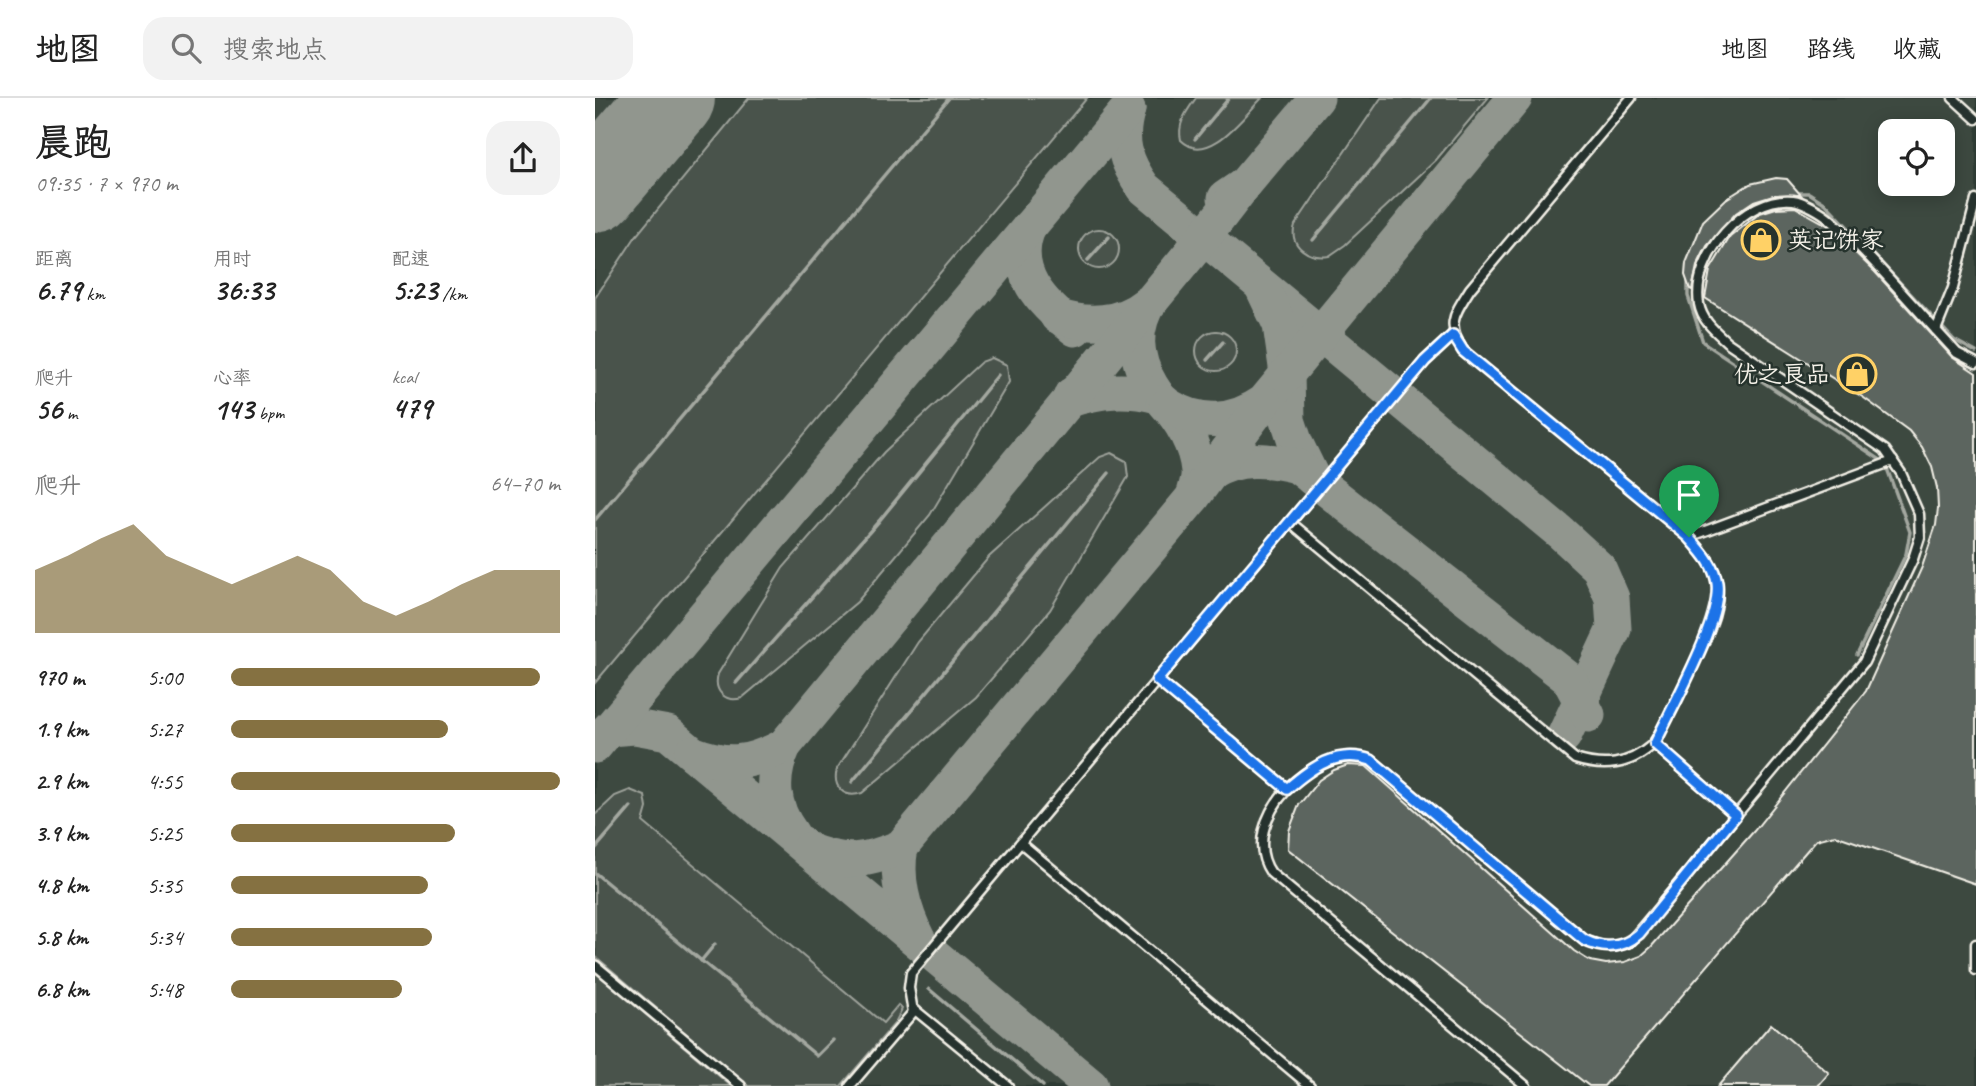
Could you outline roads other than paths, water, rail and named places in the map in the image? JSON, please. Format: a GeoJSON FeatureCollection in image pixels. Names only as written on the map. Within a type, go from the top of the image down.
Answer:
{"type":"FeatureCollection","features":[{"type":"Feature","properties":{"kind":"lane"},"geometry":{"type":"LineString","coordinates":[[1290,522],[1576,759],[1602,766],[1616,764],[1631,759],[1655,744],[1715,611],[1717,582],[1713,569],[1706,556],[1689,537],[1463,351],[1453,335],[1455,314],[1470,289],[1631,98]]}},
{"type":"Feature","properties":{"kind":"lane"},"geometry":{"type":"LineString","coordinates":[[1953,98],[1976,119]]}},
{"type":"Feature","properties":{"kind":"lane"},"geometry":{"type":"LineString","coordinates":[[1526,1086],[1271,873],[1265,864],[1262,843],[1271,811],[1287,789],[1323,762],[1342,756],[1359,756],[1371,760],[1584,940],[1598,947],[1614,947],[1630,942],[1864,662],[1913,559],[1920,537],[1919,514],[1901,473],[1885,450],[1727,342],[1707,323],[1699,303],[1702,274],[1712,251],[1727,229],[1745,213],[1769,203],[1794,200],[1829,218],[1957,353],[1976,363]]}},
{"type":"Feature","properties":{"kind":"lane"},"geometry":{"type":"LineString","coordinates":[[1936,330],[1953,288],[1976,200]]}},
{"type":"Feature","properties":{"kind":"lane"},"geometry":{"type":"LineString","coordinates":[[913,1012],[909,988],[911,973],[1425,361],[1453,335]]}},
{"type":"Feature","properties":{"kind":"lane"},"geometry":{"type":"LineString","coordinates":[[1689,537],[1893,461]]}},
{"type":"Feature","properties":{"kind":"lane"},"geometry":{"type":"LineString","coordinates":[[1157,680],[1287,789]]}},
{"type":"Feature","properties":{"kind":"lane"},"geometry":{"type":"LineString","coordinates":[[1655,744],[1736,815]]}},
{"type":"Feature","properties":{"kind":"lane"},"geometry":{"type":"LineString","coordinates":[[1022,844],[1310,1086]]}},
{"type":"Feature","properties":{"kind":"lane"},"geometry":{"type":"LineString","coordinates":[[1976,944],[1976,970]]}},
{"type":"Feature","properties":{"kind":"lane"},"geometry":{"type":"LineString","coordinates":[[595,965],[741,1086]]}},
{"type":"Feature","properties":{"kind":"lane"},"geometry":{"type":"LineString","coordinates":[[850,1086],[915,1010],[1008,1086]]}},
{"type":"Feature","properties":{"kind":"waterway"},"geometry":{"type":"LineString","coordinates":[[595,520],[949,98]]}},
{"type":"Feature","properties":{"kind":"waterway"},"geometry":{"type":"LineString","coordinates":[[1195,139],[1229,98]]}},
{"type":"Feature","properties":{"kind":"waterway"},"geometry":{"type":"LineString","coordinates":[[1313,240],[1431,98]]}},
{"type":"Feature","properties":{"kind":"waterway"},"geometry":{"type":"LineString","coordinates":[[1795,193],[1809,193],[1826,204],[1954,340],[1976,352]]}},
{"type":"Feature","properties":{"kind":"waterway"},"geometry":{"type":"LineString","coordinates":[[1088,260],[1109,237]]}},
{"type":"Feature","properties":{"kind":"waterway"},"geometry":{"type":"LineString","coordinates":[[1688,280],[1688,296],[1703,342],[1885,463],[1910,532],[1906,554],[1857,655]]}},
{"type":"Feature","properties":{"kind":"waterway"},"geometry":{"type":"LineString","coordinates":[[1207,360],[1223,342]]}},
{"type":"Feature","properties":{"kind":"waterway"},"geometry":{"type":"LineString","coordinates":[[736,683],[879,521],[998,375]]}},
{"type":"Feature","properties":{"kind":"waterway"},"geometry":{"type":"LineString","coordinates":[[852,782],[1109,473]]}},
{"type":"Feature","properties":{"kind":"waterway"},"geometry":{"type":"LineString","coordinates":[[595,849],[631,807]]}},
{"type":"Feature","properties":{"kind":"waterway"},"geometry":{"type":"LineString","coordinates":[[595,873],[817,1056],[833,1040]]}},
{"type":"Feature","properties":{"kind":"waterway"},"geometry":{"type":"LineString","coordinates":[[701,961],[715,944]]}},
{"type":"Feature","properties":{"kind":"waterway"},"geometry":{"type":"LineString","coordinates":[[929,989],[1043,1086]]}},
{"type":"Feature","properties":{"kind":"place","name":"英记饼家"},"geometry":{"type":"Point","coordinates":[1761,240]}},
{"type":"Feature","properties":{"kind":"place","name":"优之良品"},"geometry":{"type":"Point","coordinates":[1857,374]}}]}
